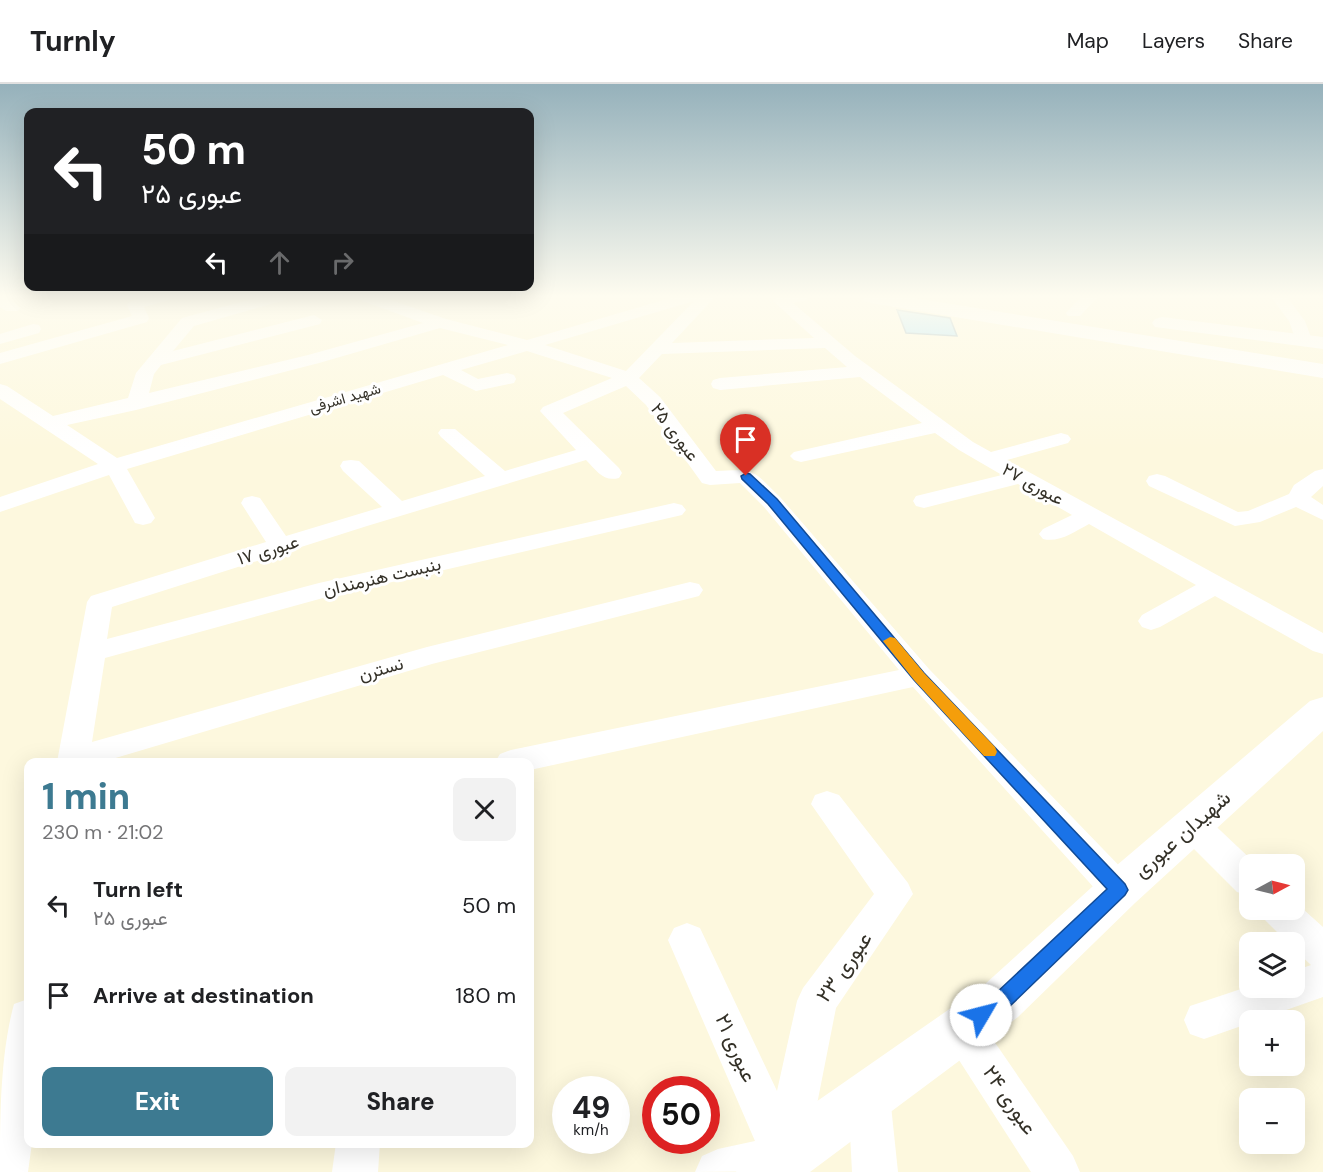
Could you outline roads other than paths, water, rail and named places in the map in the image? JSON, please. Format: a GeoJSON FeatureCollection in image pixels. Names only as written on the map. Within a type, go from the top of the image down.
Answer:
{"type":"FeatureCollection","features":[{"type":"Feature","properties":{"kind":"main road"},"geometry":{"type":"LineString","coordinates":[[1181,348],[1323,371]]}},
{"type":"Feature","properties":{"kind":"main road"},"geometry":{"type":"LineString","coordinates":[[1307,348],[1323,351]]}},
{"type":"Feature","properties":{"kind":"main road","name":"شهیدان عبوری"},"geometry":{"type":"LineString","coordinates":[[774,1164],[1001,1001],[1119,890],[1323,710]]}},
{"type":"Feature","properties":{"kind":"street"},"geometry":{"type":"LineString","coordinates":[[0,359],[39,348]]}},
{"type":"Feature","properties":{"kind":"street"},"geometry":{"type":"LineString","coordinates":[[136,404],[145,373],[166,348]]}},
{"type":"Feature","properties":{"kind":"street"},"geometry":{"type":"LineString","coordinates":[[155,361],[206,348]]}},
{"type":"Feature","properties":{"kind":"street"},"geometry":{"type":"LineString","coordinates":[[51,423],[136,404],[353,348]]}},
{"type":"Feature","properties":{"kind":"street","name":"شهید اشرفی"},"geometry":{"type":"LineString","coordinates":[[0,505],[115,466],[518,348]]}},
{"type":"Feature","properties":{"kind":"street"},"geometry":{"type":"LineString","coordinates":[[536,348],[629,378]]}},
{"type":"Feature","properties":{"kind":"street"},"geometry":{"type":"LineString","coordinates":[[611,473],[550,411],[629,378],[659,348]]}},
{"type":"Feature","properties":{"kind":"street"},"geometry":{"type":"LineString","coordinates":[[657,350],[721,348]]}},
{"type":"Feature","properties":{"kind":"street","name":"عبوری ۲۷"},"geometry":{"type":"LineString","coordinates":[[835,348],[938,426],[988,459],[1323,645]]}},
{"type":"Feature","properties":{"kind":"street"},"geometry":{"type":"LineString","coordinates":[[445,369],[476,385],[507,379]]}},
{"type":"Feature","properties":{"kind":"street"},"geometry":{"type":"LineString","coordinates":[[720,384],[863,371]]}},
{"type":"Feature","properties":{"kind":"street","name":"عبوری ۲۵"},"geometry":{"type":"LineString","coordinates":[[629,378],[653,401],[710,478],[746,476],[772,502],[919,676],[1119,890]]}},
{"type":"Feature","properties":{"kind":"street"},"geometry":{"type":"LineString","coordinates":[[0,390],[115,466],[143,518]]}},
{"type":"Feature","properties":{"kind":"street"},"geometry":{"type":"LineString","coordinates":[[801,456],[938,426]]}},
{"type":"Feature","properties":{"kind":"street"},"geometry":{"type":"LineString","coordinates":[[448,433],[501,479]]}},
{"type":"Feature","properties":{"kind":"street"},"geometry":{"type":"LineString","coordinates":[[988,459],[1061,439]]}},
{"type":"Feature","properties":{"kind":"street","name":"عبوری ۱۷"},"geometry":{"type":"LineString","coordinates":[[74,758],[100,602],[398,509],[591,453]]}},
{"type":"Feature","properties":{"kind":"street"},"geometry":{"type":"LineString","coordinates":[[351,466],[398,509]]}},
{"type":"Feature","properties":{"kind":"street"},"geometry":{"type":"LineString","coordinates":[[1157,481],[1235,519],[1252,517],[1299,498],[1302,490],[1323,476]]}},
{"type":"Feature","properties":{"kind":"street"},"geometry":{"type":"LineString","coordinates":[[924,501],[1021,477]]}},
{"type":"Feature","properties":{"kind":"street"},"geometry":{"type":"LineString","coordinates":[[1299,498],[1308,506],[1323,513]]}},
{"type":"Feature","properties":{"kind":"street"},"geometry":{"type":"LineString","coordinates":[[252,503],[280,546]]}},
{"type":"Feature","properties":{"kind":"street","name":"بنبست هنرمندان"},"geometry":{"type":"LineString","coordinates":[[92,652],[319,591],[674,510]]}},
{"type":"Feature","properties":{"kind":"street"},"geometry":{"type":"LineString","coordinates":[[1051,534],[1090,515]]}},
{"type":"Feature","properties":{"kind":"street"},"geometry":{"type":"LineString","coordinates":[[1151,621],[1215,585]]}},
{"type":"Feature","properties":{"kind":"street","name":"نسترن"},"geometry":{"type":"LineString","coordinates":[[83,758],[427,656],[690,590]]}},
{"type":"Feature","properties":{"kind":"street"},"geometry":{"type":"LineString","coordinates":[[530,758],[919,676]]}},
{"type":"Feature","properties":{"kind":"street","name":"عبوری ۲۳"},"geometry":{"type":"LineString","coordinates":[[774,1164],[817,1001],[895,894],[827,804]]}},
{"type":"Feature","properties":{"kind":"street"},"geometry":{"type":"LineString","coordinates":[[1192,825],[1239,870]]}},
{"type":"Feature","properties":{"kind":"street"},"geometry":{"type":"LineString","coordinates":[[1290,920],[1323,952]]}},
{"type":"Feature","properties":{"kind":"street","name":"عبوری ۲۱"},"geometry":{"type":"LineString","coordinates":[[687,940],[774,1164]]}},
{"type":"Feature","properties":{"kind":"street"},"geometry":{"type":"LineString","coordinates":[[1204,1020],[1323,979]]}},
{"type":"Feature","properties":{"kind":"street","name":"عبوری ۲۴"},"geometry":{"type":"LineString","coordinates":[[962,1029],[1057,1172]]}},
{"type":"Feature","properties":{"kind":"street"},"geometry":{"type":"LineString","coordinates":[[5,1172],[24,1045]]}},
{"type":"Feature","properties":{"kind":"street"},"geometry":{"type":"LineString","coordinates":[[869,1096],[875,1172]]}},
{"type":"Feature","properties":{"kind":"street"},"geometry":{"type":"LineString","coordinates":[[355,1172],[357,1148]]}},
{"type":"Feature","properties":{"kind":"street","name":"شهیدان عبوری"},"geometry":{"type":"LineString","coordinates":[[718,1172],[774,1164]]}}]}
